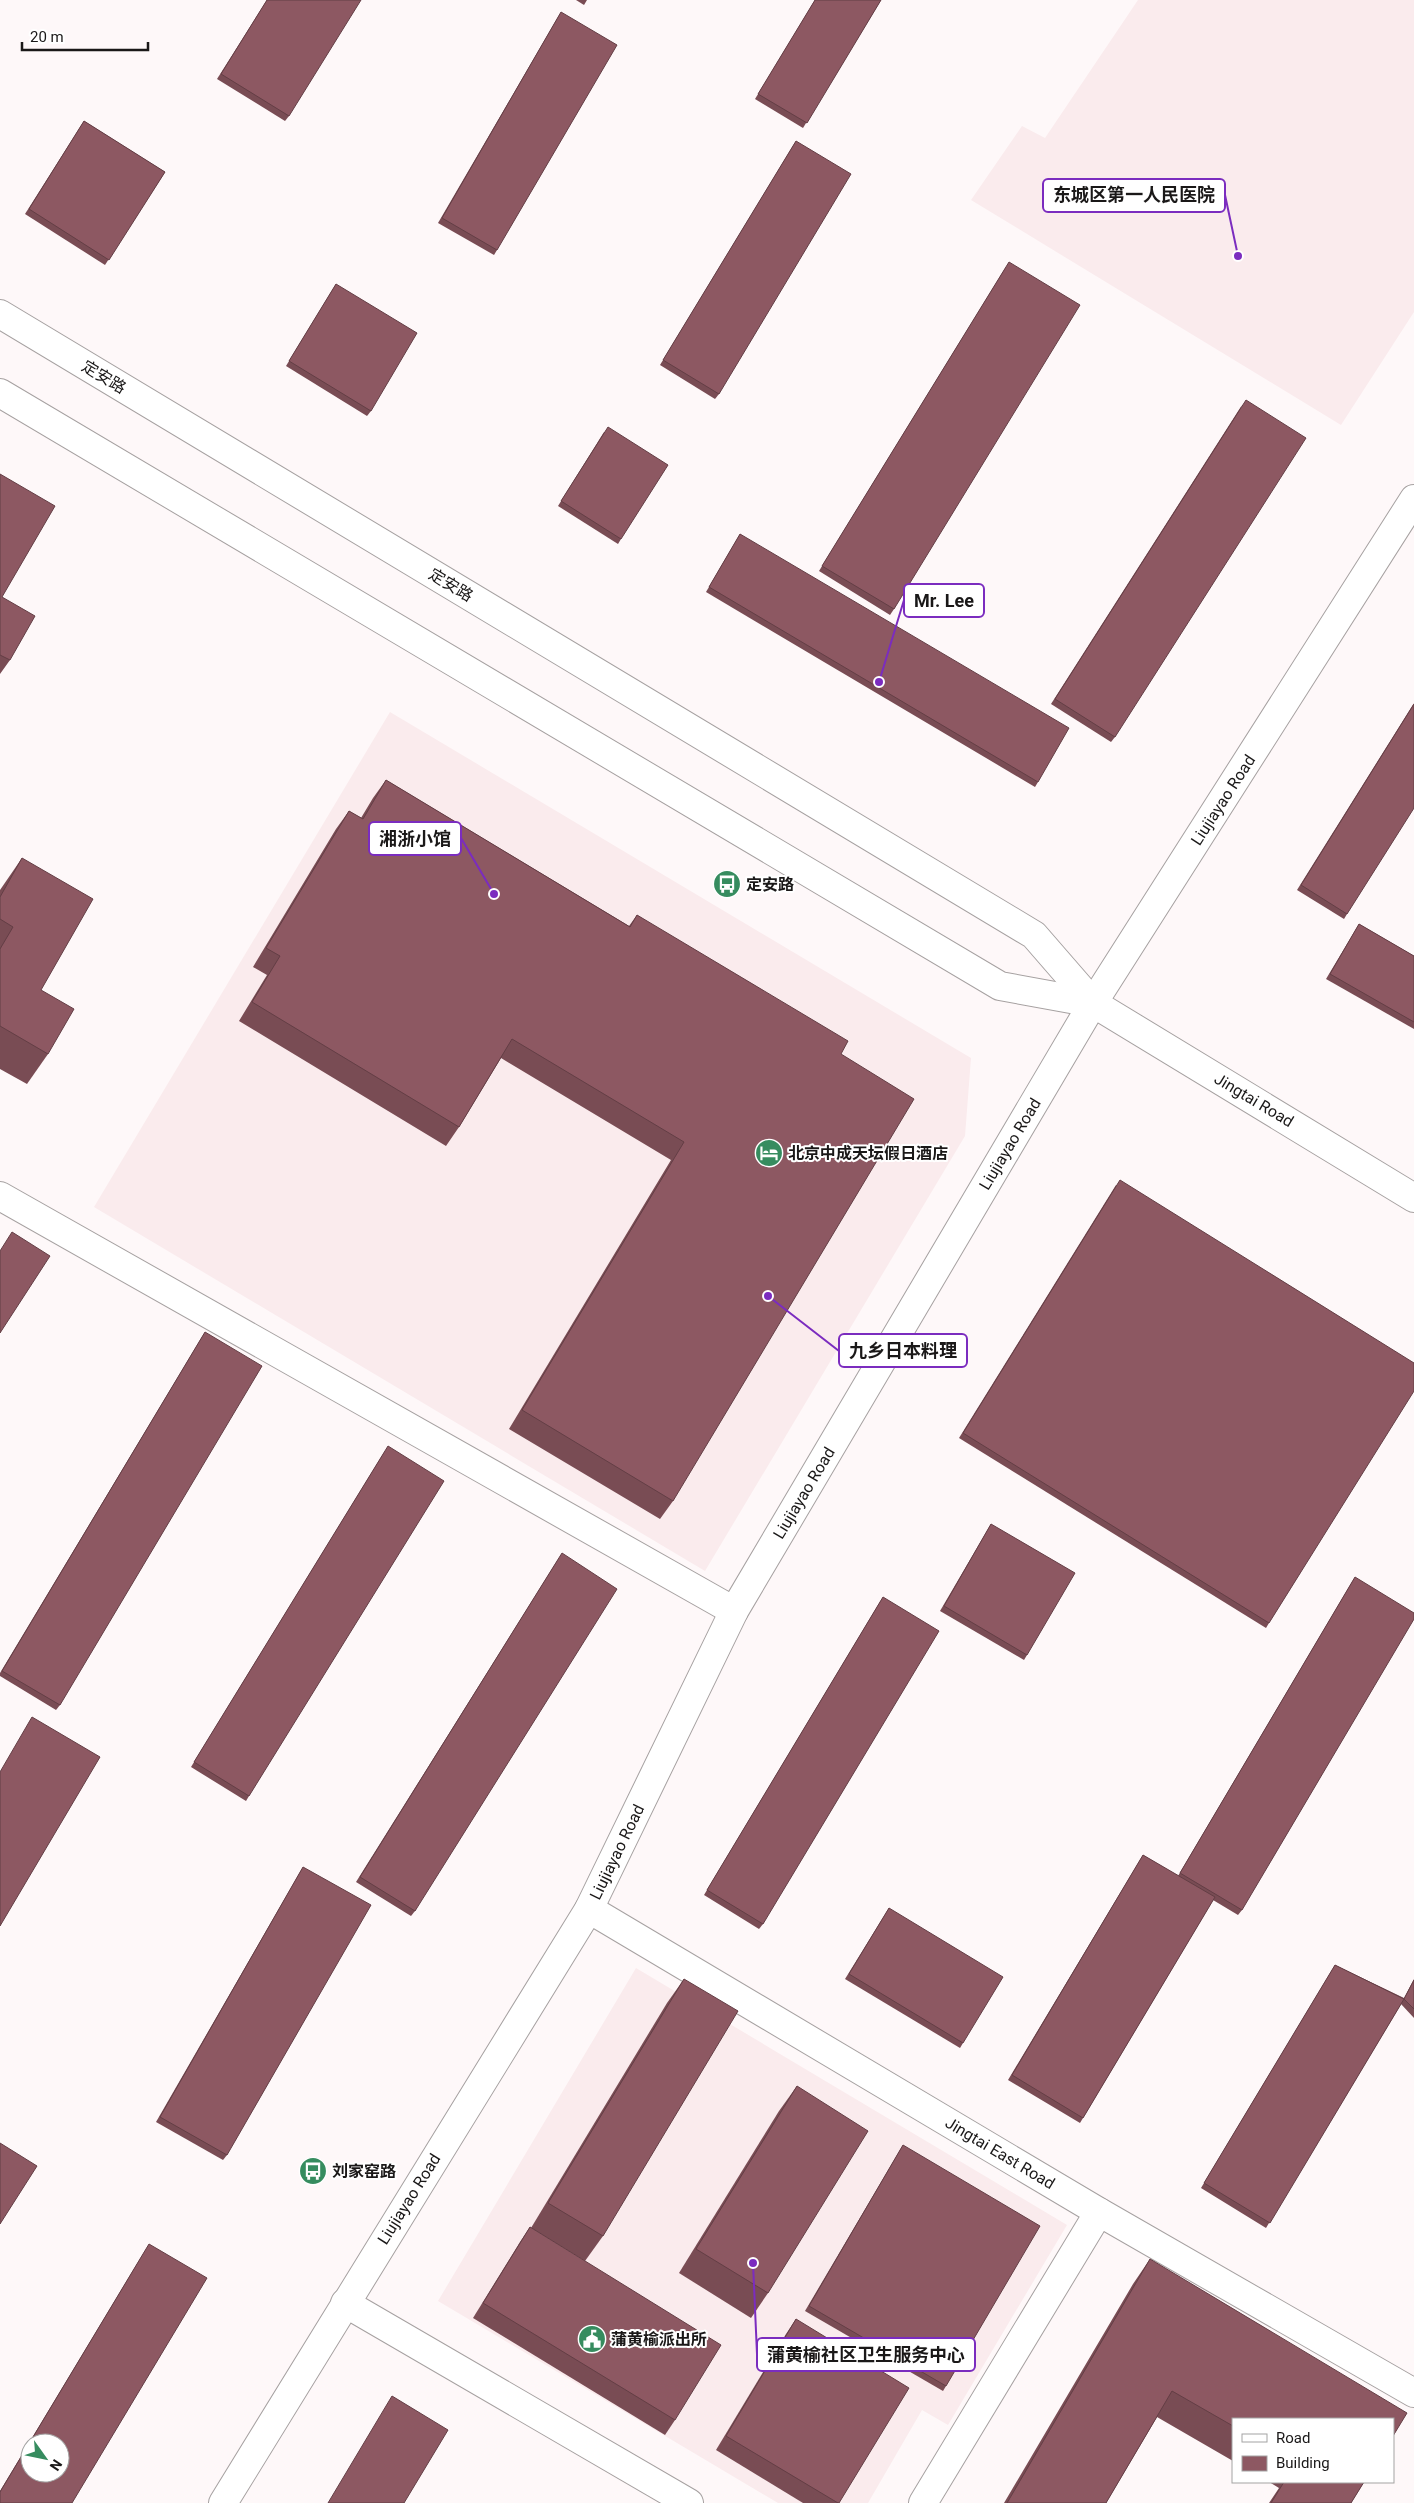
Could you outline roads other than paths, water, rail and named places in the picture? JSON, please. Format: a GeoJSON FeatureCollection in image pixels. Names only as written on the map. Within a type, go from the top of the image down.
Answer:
{"type":"FeatureCollection","features":[{"type":"Feature","properties":{"kind":"street","name":"定安路"},"geometry":{"type":"LineString","coordinates":[[0,314],[1034,936],[1093,1003]]}},
{"type":"Feature","properties":{"kind":"street"},"geometry":{"type":"LineString","coordinates":[[0,393],[1000,986],[1093,1003]]}},
{"type":"Feature","properties":{"kind":"street","name":"Liujiayao Road"},"geometry":{"type":"LineString","coordinates":[[223,2503],[589,1909],[734,1611],[1093,1003],[1414,500]]}},
{"type":"Feature","properties":{"kind":"street","name":"Jingtai Road"},"geometry":{"type":"LineString","coordinates":[[1093,1003],[1414,1198]]}},
{"type":"Feature","properties":{"kind":"street"},"geometry":{"type":"LineString","coordinates":[[0,1196],[734,1611]]}},
{"type":"Feature","properties":{"kind":"street","name":"Jingtai East Road"},"geometry":{"type":"LineString","coordinates":[[589,1909],[1099,2212],[1414,2393]]}},
{"type":"Feature","properties":{"kind":"street"},"geometry":{"type":"LineString","coordinates":[[923,2503],[1099,2212]]}},
{"type":"Feature","properties":{"kind":"street"},"geometry":{"type":"LineString","coordinates":[[345,2303],[688,2503]]}},
{"type":"Feature","properties":{"kind":"place","name":"东城区第一人民医院"},"geometry":{"type":"Point","coordinates":[1238,256]}},
{"type":"Feature","properties":{"kind":"place","name":"Mr. Lee"},"geometry":{"type":"Point","coordinates":[879,682]}},
{"type":"Feature","properties":{"kind":"place","name":"定安路"},"geometry":{"type":"Point","coordinates":[727,884]}},
{"type":"Feature","properties":{"kind":"place","name":"湘浙小馆"},"geometry":{"type":"Point","coordinates":[494,894]}},
{"type":"Feature","properties":{"kind":"place","name":"北京中成天坛假日酒店"},"geometry":{"type":"Point","coordinates":[769,1153]}},
{"type":"Feature","properties":{"kind":"place","name":"九乡日本料理"},"geometry":{"type":"Point","coordinates":[768,1296]}},
{"type":"Feature","properties":{"kind":"place","name":"刘家窑路"},"geometry":{"type":"Point","coordinates":[313,2171]}},
{"type":"Feature","properties":{"kind":"place","name":"蒲黄榆社区卫生服务中心"},"geometry":{"type":"Point","coordinates":[753,2263]}},
{"type":"Feature","properties":{"kind":"place","name":"蒲黄榆派出所"},"geometry":{"type":"Point","coordinates":[592,2339]}}]}
